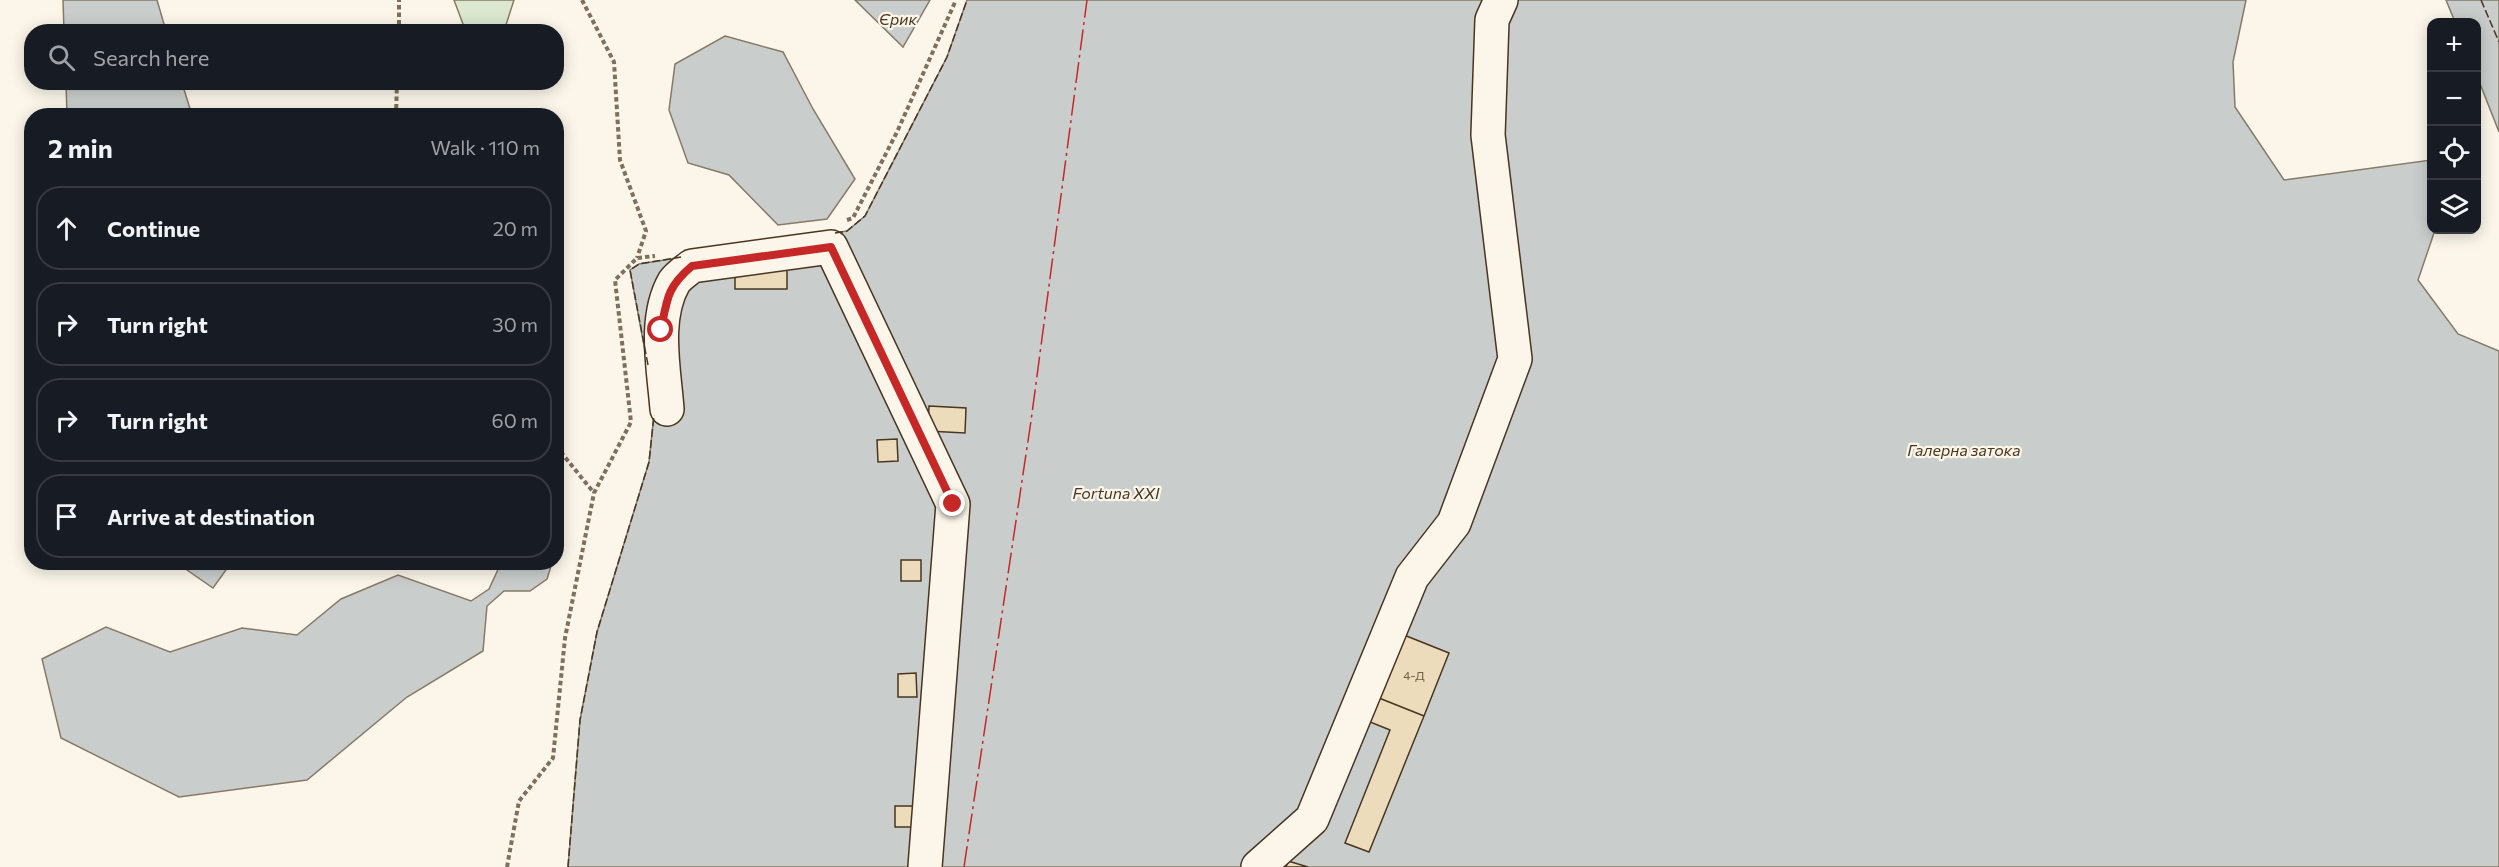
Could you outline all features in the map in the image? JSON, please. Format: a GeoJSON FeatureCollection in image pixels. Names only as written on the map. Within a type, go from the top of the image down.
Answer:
{"type":"FeatureCollection","features":[{"type":"Feature","properties":{"kind":"lane"},"geometry":{"type":"LineString","coordinates":[[1258,867],[1312,819],[1412,577],[1454,523],[1515,359],[1488,135],[1492,20],[1501,0]]}},
{"type":"Feature","properties":{"kind":"lane"},"geometry":{"type":"LineString","coordinates":[[667,409],[661,330],[667,301],[675,280],[692,266],[831,247],[953,504],[925,867]]}},
{"type":"Feature","properties":{"kind":"path"},"geometry":{"type":"LineString","coordinates":[[399,0],[399,24]]}},
{"type":"Feature","properties":{"kind":"path"},"geometry":{"type":"LineString","coordinates":[[582,0],[614,63],[620,160],[646,231],[637,258]]}},
{"type":"Feature","properties":{"kind":"path"},"geometry":{"type":"LineString","coordinates":[[396,108],[397,90]]}},
{"type":"Feature","properties":{"kind":"path"},"geometry":{"type":"LineString","coordinates":[[564,456],[594,493]]}},
{"type":"Feature","properties":{"kind":"green space"},"geometry":{"type":"Polygon","coordinates":[[[454,0],[514,0],[506,24],[463,24],[454,0]]]}},
{"type":"Feature","properties":{"kind":"water"},"geometry":{"type":"Polygon","coordinates":[[[63,0],[157,0],[164,24],[64,24],[63,0]]]}},
{"type":"Feature","properties":{"kind":"water","name":"Єрик"},"geometry":{"type":"Polygon","coordinates":[[[855,0],[930,0],[903,47],[855,0]]]}},
{"type":"Feature","properties":{"kind":"water"},"geometry":{"type":"Polygon","coordinates":[[[967,0],[2246,0],[2233,62],[2235,107],[2284,180],[2427,161],[2427,234],[2434,234],[2418,280],[2458,334],[2499,351],[2499,867],[568,867],[580,720],[597,632],[649,462],[655,405],[630,270],[639,264],[847,231],[865,216],[947,57],[967,0]]]}},
{"type":"Feature","properties":{"kind":"water"},"geometry":{"type":"Polygon","coordinates":[[[2446,0],[2499,0],[2499,132],[2481,86],[2481,18],[2453,18],[2446,0]]]}},
{"type":"Feature","properties":{"kind":"water"},"geometry":{"type":"Polygon","coordinates":[[[725,36],[783,52],[813,109],[855,179],[827,219],[778,225],[729,175],[688,163],[669,110],[675,64],[725,36]]]}},
{"type":"Feature","properties":{"kind":"water"},"geometry":{"type":"Polygon","coordinates":[[[66,90],[184,90],[190,108],[67,108],[66,90]]]}},
{"type":"Feature","properties":{"kind":"water"},"geometry":{"type":"Polygon","coordinates":[[[187,570],[226,570],[213,588],[187,570]]]}},
{"type":"Feature","properties":{"kind":"water"},"geometry":{"type":"Polygon","coordinates":[[[498,570],[550,570],[547,579],[530,591],[504,591],[487,606],[483,651],[407,697],[307,780],[179,797],[61,738],[42,659],[106,627],[170,652],[242,628],[297,635],[341,599],[398,575],[471,601],[489,589],[498,570]]]}},
{"type":"Feature","properties":{"kind":"building"},"geometry":{"type":"Polygon","coordinates":[[[735,265],[787,265],[787,289],[735,289],[735,265]]]}},
{"type":"Feature","properties":{"kind":"building"},"geometry":{"type":"Polygon","coordinates":[[[929,406],[966,408],[965,433],[928,431],[929,406]]]}},
{"type":"Feature","properties":{"kind":"building"},"geometry":{"type":"Polygon","coordinates":[[[897,439],[898,461],[878,462],[877,440],[897,439]]]}},
{"type":"Feature","properties":{"kind":"building"},"geometry":{"type":"Polygon","coordinates":[[[901,560],[921,560],[921,581],[901,581],[901,560]]]}},
{"type":"Feature","properties":{"kind":"building"},"geometry":{"type":"Polygon","coordinates":[[[1404,635],[1449,653],[1424,716],[1379,698],[1404,635]]]}},
{"type":"Feature","properties":{"kind":"building"},"geometry":{"type":"Polygon","coordinates":[[[916,673],[917,697],[898,697],[898,674],[916,673]]]}},
{"type":"Feature","properties":{"kind":"building"},"geometry":{"type":"Polygon","coordinates":[[[1379,698],[1424,716],[1369,852],[1345,843],[1390,730],[1365,720],[1379,698]]]}},
{"type":"Feature","properties":{"kind":"building"},"geometry":{"type":"Polygon","coordinates":[[[895,806],[915,806],[915,827],[895,827],[895,806]]]}},
{"type":"Feature","properties":{"kind":"building"},"geometry":{"type":"Polygon","coordinates":[[[1288,861],[1308,867],[1286,867],[1288,861]]]}},
{"type":"Feature","properties":{"kind":"fence"},"geometry":{"type":"LineString","coordinates":[[835,233],[847,231],[865,216],[947,57],[967,0]]}},
{"type":"Feature","properties":{"kind":"fence"},"geometry":{"type":"LineString","coordinates":[[2481,0],[2499,42]]}},
{"type":"Feature","properties":{"kind":"fence"},"geometry":{"type":"LineString","coordinates":[[648,365],[630,270],[639,264],[681,257]]}},
{"type":"Feature","properties":{"kind":"fence"},"geometry":{"type":"LineString","coordinates":[[568,867],[580,720],[597,632],[649,462],[654,415]]}},
{"type":"Feature","properties":{"kind":"power"},"geometry":{"type":"LineString","coordinates":[[964,867],[1031,421],[1087,0]]}},
{"type":"Feature","properties":{"kind":"route"},"geometry":{"type":"LineString","coordinates":[[661,330],[667,301],[675,280],[692,266],[831,247],[953,504]]}},
{"type":"Feature","properties":{"kind":"water label","name":"Галерна затока"},"geometry":{"type":"Point","coordinates":[1964,449]}},
{"type":"Feature","properties":{"kind":"water label","name":"Fortuna XXI"},"geometry":{"type":"Point","coordinates":[1116,492]}}]}
